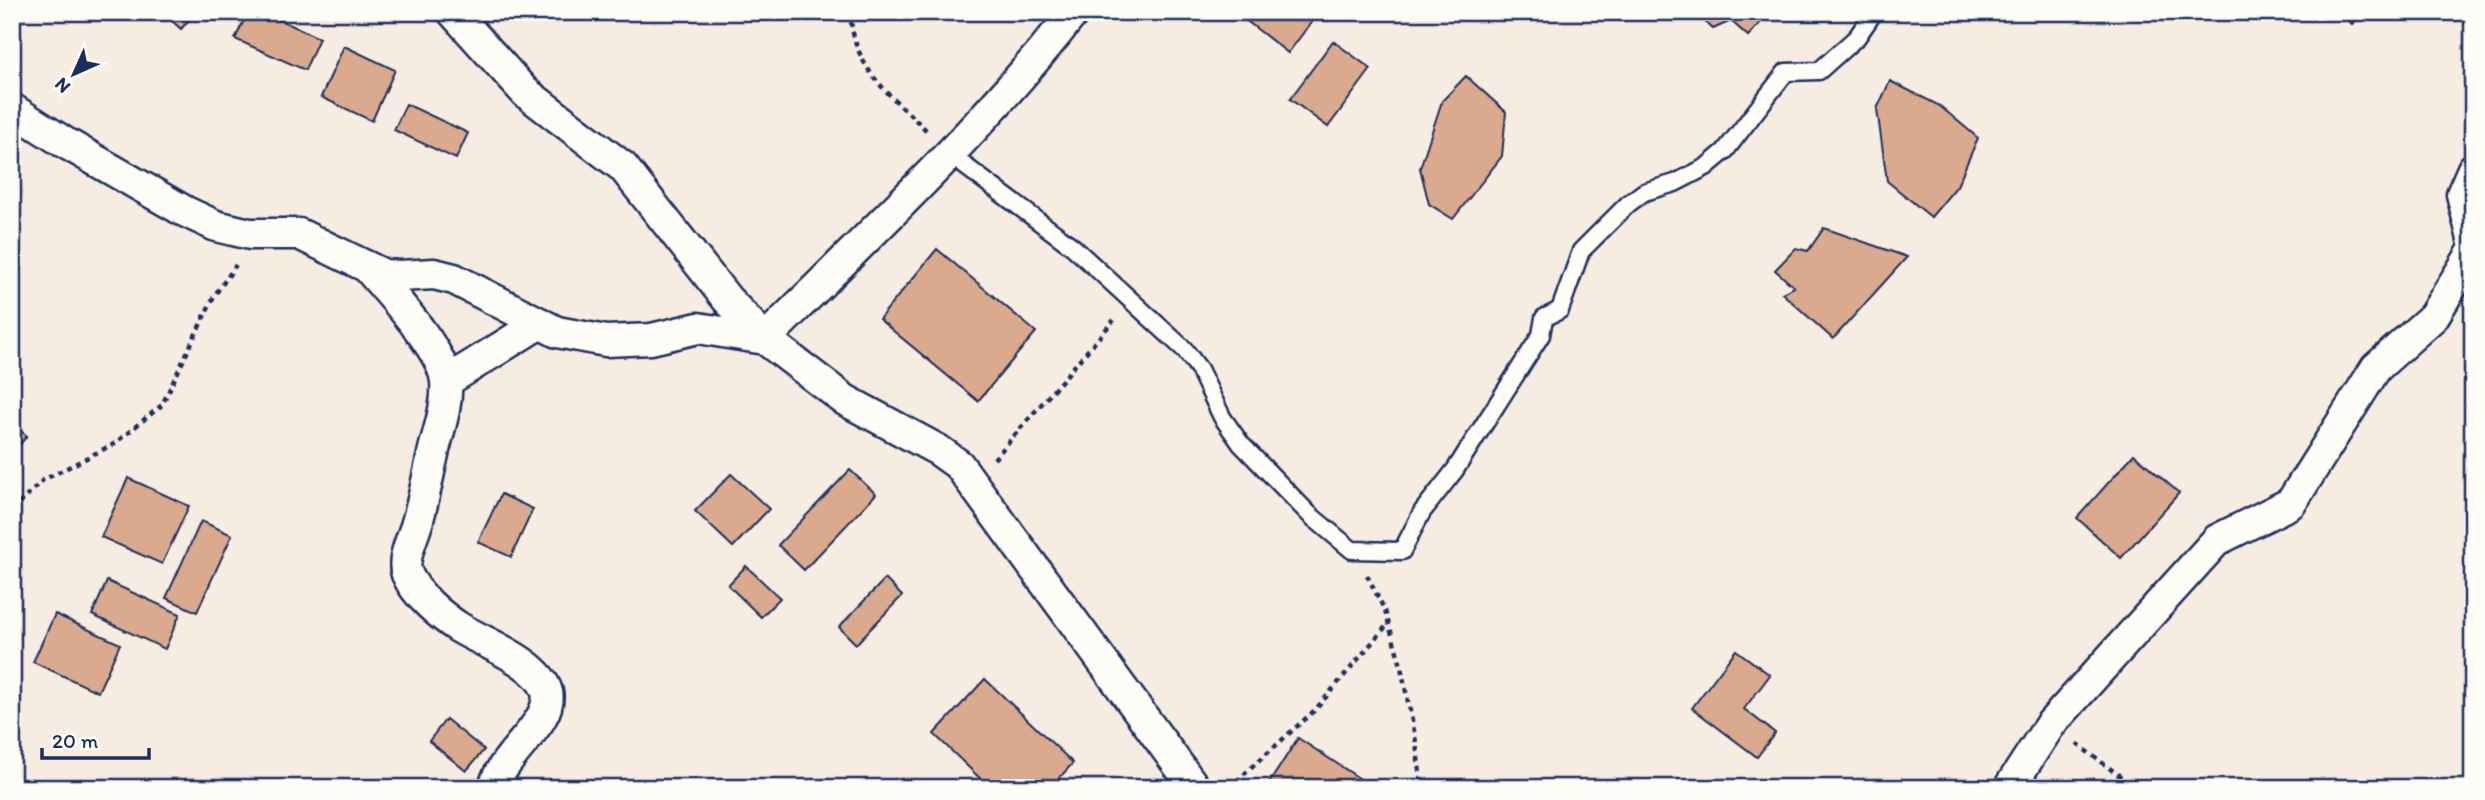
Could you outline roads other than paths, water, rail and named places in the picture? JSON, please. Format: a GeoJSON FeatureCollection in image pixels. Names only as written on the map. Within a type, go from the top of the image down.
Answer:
{"type":"FeatureCollection","features":[{"type":"Feature","properties":{"kind":"street"},"geometry":{"type":"LineString","coordinates":[[453,12],[525,92],[623,167],[727,299],[765,339],[845,400],[938,450],[958,465],[1195,788]]}},
{"type":"Feature","properties":{"kind":"street"},"geometry":{"type":"LineString","coordinates":[[765,339],[949,154],[1046,48],[1074,12]]}},
{"type":"Feature","properties":{"kind":"street"},"geometry":{"type":"LineString","coordinates":[[12,109],[184,211],[216,226],[235,232],[299,234],[384,275],[434,274],[454,279],[556,332],[606,341],[651,339],[698,328],[765,339]]}},
{"type":"Feature","properties":{"kind":"street"},"geometry":{"type":"LineString","coordinates":[[2473,169],[2462,194],[2473,239]]}},
{"type":"Feature","properties":{"kind":"street"},"geometry":{"type":"LineString","coordinates":[[2009,788],[2050,725],[2217,540],[2291,503],[2376,368],[2433,317],[2473,252]]}},
{"type":"Feature","properties":{"kind":"street"},"geometry":{"type":"LineString","coordinates":[[369,269],[437,355],[447,381],[421,512],[405,563],[406,572],[426,601],[458,627],[507,652],[540,680],[547,691],[547,704],[541,716],[501,769],[494,788]]}},
{"type":"Feature","properties":{"kind":"street"},"geometry":{"type":"LineString","coordinates":[[447,381],[540,323]]}},
{"type":"Feature","properties":{"kind":"lane"},"geometry":{"type":"LineString","coordinates":[[949,154],[1073,247],[1184,349],[1199,369],[1222,417],[1241,444],[1310,515],[1352,550],[1402,551],[1422,512],[1455,470],[1541,335],[1544,318],[1560,310],[1581,251],[1628,204],[1644,192],[1675,183],[1706,167],[1725,150],[1786,72],[1819,71],[1857,37],[1874,12]]}}]}
